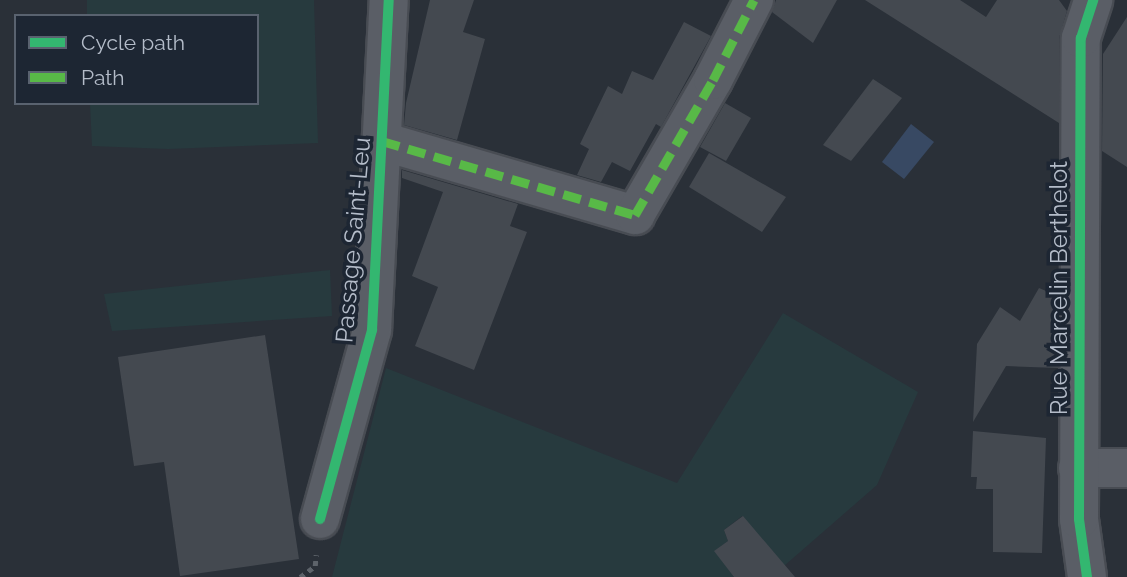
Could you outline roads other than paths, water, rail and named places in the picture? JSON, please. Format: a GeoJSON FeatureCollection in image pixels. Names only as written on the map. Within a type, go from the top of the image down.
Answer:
{"type":"FeatureCollection","features":[{"type":"Feature","properties":{"kind":"street","name":"Passage Saint-Leu"},"geometry":{"type":"LineString","coordinates":[[320,519],[372,330],[389,0]]}},
{"type":"Feature","properties":{"kind":"street"},"geometry":{"type":"LineString","coordinates":[[383,141],[635,215],[713,80],[754,0]]}},
{"type":"Feature","properties":{"kind":"street","name":"Rue Marcelin Berthelot"},"geometry":{"type":"LineString","coordinates":[[1087,577],[1079,519],[1078,468],[1081,38],[1093,0]]}},
{"type":"Feature","properties":{"kind":"street"},"geometry":{"type":"LineString","coordinates":[[1078,468],[1127,468]]}},
{"type":"Feature","properties":{"kind":"water"},"geometry":{"type":"Polygon","coordinates":[[[911,124],[934,142],[904,179],[882,162],[911,124]]]}}]}
